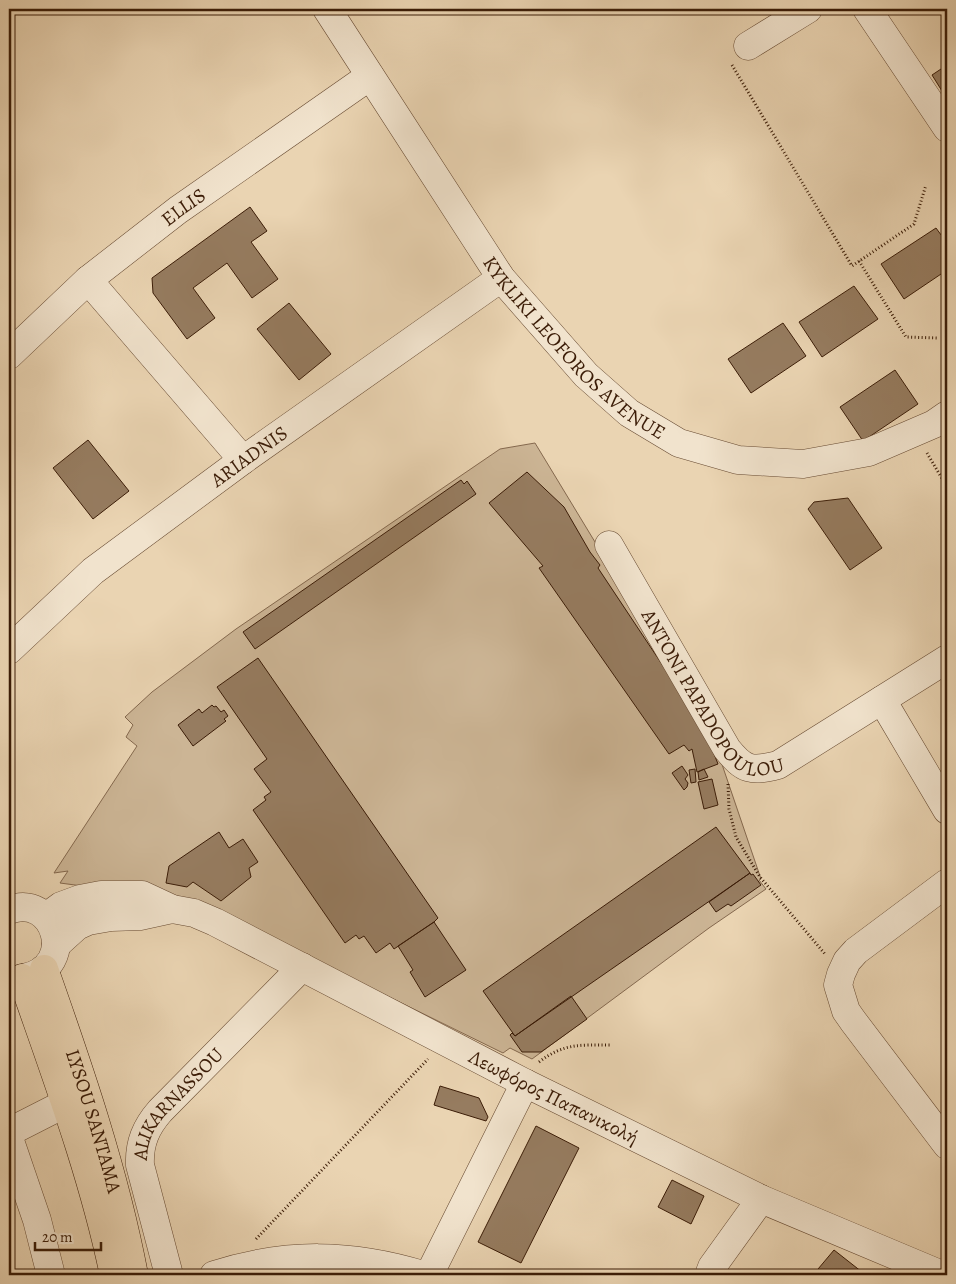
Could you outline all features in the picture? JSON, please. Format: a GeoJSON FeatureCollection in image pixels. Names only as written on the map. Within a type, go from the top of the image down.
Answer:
{"type":"FeatureCollection","features":[{"type":"Feature","properties":{"kind":"main road","name":"LYSOU SANTAMA"},"geometry":{"type":"LineString","coordinates":[[25,975],[104,1230],[114,1275]]}},
{"type":"Feature","properties":{"kind":"main road","name":"LYSOU SANTAMA"},"geometry":{"type":"LineString","coordinates":[[25,975],[89,1098],[125,1224],[134,1275]]}},
{"type":"Feature","properties":{"kind":"street","name":"KYKLIKI LEOFOROS AVENUE"},"geometry":{"type":"LineString","coordinates":[[328,9],[501,278],[586,375],[629,413],[679,444],[738,460],[803,464],[869,452],[934,424],[947,415]]}},
{"type":"Feature","properties":{"kind":"street"},"geometry":{"type":"LineString","coordinates":[[748,46],[808,9]]}},
{"type":"Feature","properties":{"kind":"street"},"geometry":{"type":"LineString","coordinates":[[867,9],[947,128]]}},
{"type":"Feature","properties":{"kind":"street","name":"ELLIS"},"geometry":{"type":"LineString","coordinates":[[9,355],[88,280],[178,210],[370,76]]}},
{"type":"Feature","properties":{"kind":"street","name":"ARIADNIS"},"geometry":{"type":"LineString","coordinates":[[9,650],[93,571],[243,460],[501,278]]}},
{"type":"Feature","properties":{"kind":"street"},"geometry":{"type":"LineString","coordinates":[[88,280],[243,460]]}},
{"type":"Feature","properties":{"kind":"street","name":"ANTONI PAPADOPOULOU"},"geometry":{"type":"LineString","coordinates":[[609,545],[726,749],[738,762],[749,768],[764,769],[778,765],[947,659]]}},
{"type":"Feature","properties":{"kind":"street"},"geometry":{"type":"LineString","coordinates":[[882,700],[947,810]]}},
{"type":"Feature","properties":{"kind":"street"},"geometry":{"type":"LineString","coordinates":[[947,883],[856,951],[844,967],[838,985],[846,1011],[947,1145]]}},
{"type":"Feature","properties":{"kind":"street","name":"Λεωφόρος Παπανικολή"},"geometry":{"type":"LineString","coordinates":[[46,917],[61,906],[80,898],[101,895],[142,895],[172,909],[194,913],[215,922],[525,1083],[761,1199],[942,1275]]}},
{"type":"Feature","properties":{"kind":"street"},"geometry":{"type":"LineString","coordinates":[[9,910],[25,907],[36,910],[46,917],[56,934],[54,955],[25,975]]}},
{"type":"Feature","properties":{"kind":"street","name":"Λεωφόρος Παπανικολή"},"geometry":{"type":"LineString","coordinates":[[56,945],[77,926],[88,921],[111,917],[140,916],[172,909]]}},
{"type":"Feature","properties":{"kind":"street","name":"ALIKARNASSOU"},"geometry":{"type":"LineString","coordinates":[[169,1275],[140,1165],[139,1153],[146,1130],[160,1111],[302,967]]}},
{"type":"Feature","properties":{"kind":"street"},"geometry":{"type":"LineString","coordinates":[[429,1275],[525,1083]]}},
{"type":"Feature","properties":{"kind":"street"},"geometry":{"type":"LineString","coordinates":[[9,1132],[66,1103]]}},
{"type":"Feature","properties":{"kind":"street"},"geometry":{"type":"LineString","coordinates":[[9,1138],[37,1220],[51,1275]]}},
{"type":"Feature","properties":{"kind":"street"},"geometry":{"type":"LineString","coordinates":[[709,1275],[712,1267],[761,1199]]}},
{"type":"Feature","properties":{"kind":"street"},"geometry":{"type":"LineString","coordinates":[[214,1275],[242,1266],[265,1262],[322,1258],[384,1266],[423,1275]]}},
{"type":"Feature","properties":{"kind":"path"},"geometry":{"type":"LineString","coordinates":[[748,46],[730,61],[852,266],[914,224],[926,185]]}},
{"type":"Feature","properties":{"kind":"path"},"geometry":{"type":"LineString","coordinates":[[859,261],[906,337],[937,338]]}},
{"type":"Feature","properties":{"kind":"path"},"geometry":{"type":"LineString","coordinates":[[914,433],[947,487]]}},
{"type":"Feature","properties":{"kind":"path"},"geometry":{"type":"LineString","coordinates":[[726,749],[729,809],[736,837],[760,877],[772,892],[823,953],[844,967]]}},
{"type":"Feature","properties":{"kind":"path"},"geometry":{"type":"LineString","coordinates":[[252,1243],[444,1041]]}},
{"type":"Feature","properties":{"kind":"path"},"geometry":{"type":"LineString","coordinates":[[525,1083],[538,1062],[553,1051],[579,1045],[611,1045]]}},
{"type":"Feature","properties":{"kind":"shaded area"},"geometry":{"type":"Polygon","coordinates":[[[535,443],[712,735],[761,879],[759,880],[766,889],[709,928],[532,1059],[510,1048],[503,1053],[194,901],[60,883],[68,871],[54,873],[137,746],[126,737],[133,725],[125,717],[152,692],[236,629],[500,449],[535,443]]]}},
{"type":"Feature","properties":{"kind":"building"},"geometry":{"type":"Polygon","coordinates":[[[947,65],[947,99],[932,75],[947,65]]]}},
{"type":"Feature","properties":{"kind":"building"},"geometry":{"type":"Polygon","coordinates":[[[250,207],[267,231],[251,242],[278,279],[252,298],[227,263],[193,288],[215,318],[187,339],[153,293],[152,278],[250,207]]]}},
{"type":"Feature","properties":{"kind":"building"},"geometry":{"type":"Polygon","coordinates":[[[936,228],[947,243],[947,270],[904,299],[881,264],[936,228]]]}},
{"type":"Feature","properties":{"kind":"building"},"geometry":{"type":"Polygon","coordinates":[[[854,286],[878,319],[822,357],[799,322],[854,286]]]}},
{"type":"Feature","properties":{"kind":"building"},"geometry":{"type":"Polygon","coordinates":[[[289,303],[331,354],[299,380],[257,329],[289,303]]]}},
{"type":"Feature","properties":{"kind":"building"},"geometry":{"type":"Polygon","coordinates":[[[783,323],[806,356],[751,393],[728,359],[783,323]]]}},
{"type":"Feature","properties":{"kind":"building"},"geometry":{"type":"Polygon","coordinates":[[[895,370],[918,404],[863,441],[840,407],[895,370]]]}},
{"type":"Feature","properties":{"kind":"building"},"geometry":{"type":"Polygon","coordinates":[[[88,440],[129,491],[93,519],[53,468],[88,440]]]}},
{"type":"Feature","properties":{"kind":"building"},"geometry":{"type":"Polygon","coordinates":[[[527,472],[564,507],[590,552],[600,565],[598,568],[703,726],[718,764],[697,772],[692,749],[689,751],[684,745],[669,754],[539,568],[543,566],[489,503],[527,472]]]}},
{"type":"Feature","properties":{"kind":"building"},"geometry":{"type":"Polygon","coordinates":[[[461,480],[464,484],[467,481],[476,494],[255,649],[243,632],[461,480]]]}},
{"type":"Feature","properties":{"kind":"building"},"geometry":{"type":"Polygon","coordinates":[[[848,498],[882,548],[850,570],[808,509],[814,502],[848,498]]]}},
{"type":"Feature","properties":{"kind":"building"},"geometry":{"type":"Polygon","coordinates":[[[258,658],[438,918],[394,949],[390,943],[376,953],[364,936],[359,939],[356,935],[345,943],[253,810],[266,800],[264,797],[271,792],[254,769],[267,759],[217,687],[258,658]]]}},
{"type":"Feature","properties":{"kind":"building"},"geometry":{"type":"Polygon","coordinates":[[[212,705],[216,706],[221,712],[224,710],[228,716],[224,719],[226,721],[193,746],[178,725],[199,709],[202,713],[212,705]]]}},
{"type":"Feature","properties":{"kind":"building"},"geometry":{"type":"Polygon","coordinates":[[[682,766],[688,775],[685,779],[688,783],[687,787],[684,790],[672,773],[682,766]]]}},
{"type":"Feature","properties":{"kind":"building"},"geometry":{"type":"Polygon","coordinates":[[[695,769],[696,782],[691,783],[689,770],[695,769]]]}},
{"type":"Feature","properties":{"kind":"building"},"geometry":{"type":"Polygon","coordinates":[[[704,769],[708,777],[699,780],[698,772],[704,769]]]}},
{"type":"Feature","properties":{"kind":"building"},"geometry":{"type":"Polygon","coordinates":[[[712,779],[718,805],[704,809],[698,782],[712,779]]]}},
{"type":"Feature","properties":{"kind":"building"},"geometry":{"type":"Polygon","coordinates":[[[716,827],[750,873],[515,1036],[483,991],[716,827]]]}},
{"type":"Feature","properties":{"kind":"building"},"geometry":{"type":"Polygon","coordinates":[[[219,832],[229,848],[243,839],[258,862],[249,868],[251,877],[221,901],[193,882],[187,887],[166,883],[169,866],[219,832]]]}},
{"type":"Feature","properties":{"kind":"building"},"geometry":{"type":"Polygon","coordinates":[[[750,873],[751,875],[753,874],[761,885],[731,906],[728,904],[716,912],[709,902],[750,873]]]}},
{"type":"Feature","properties":{"kind":"building"},"geometry":{"type":"Polygon","coordinates":[[[434,922],[466,970],[425,997],[410,972],[413,970],[398,946],[434,922]]]}},
{"type":"Feature","properties":{"kind":"building"},"geometry":{"type":"Polygon","coordinates":[[[571,996],[587,1019],[541,1052],[522,1052],[510,1035],[512,1033],[515,1036],[571,996]]]}},
{"type":"Feature","properties":{"kind":"building"},"geometry":{"type":"Polygon","coordinates":[[[440,1086],[479,1098],[488,1117],[486,1121],[434,1105],[440,1086]]]}},
{"type":"Feature","properties":{"kind":"building"},"geometry":{"type":"Polygon","coordinates":[[[536,1126],[579,1148],[521,1263],[478,1242],[536,1126]]]}},
{"type":"Feature","properties":{"kind":"building"},"geometry":{"type":"Polygon","coordinates":[[[672,1180],[704,1196],[691,1224],[658,1207],[672,1180]]]}},
{"type":"Feature","properties":{"kind":"building"},"geometry":{"type":"Polygon","coordinates":[[[834,1250],[862,1272],[859,1275],[813,1275],[834,1250]]]}}]}
